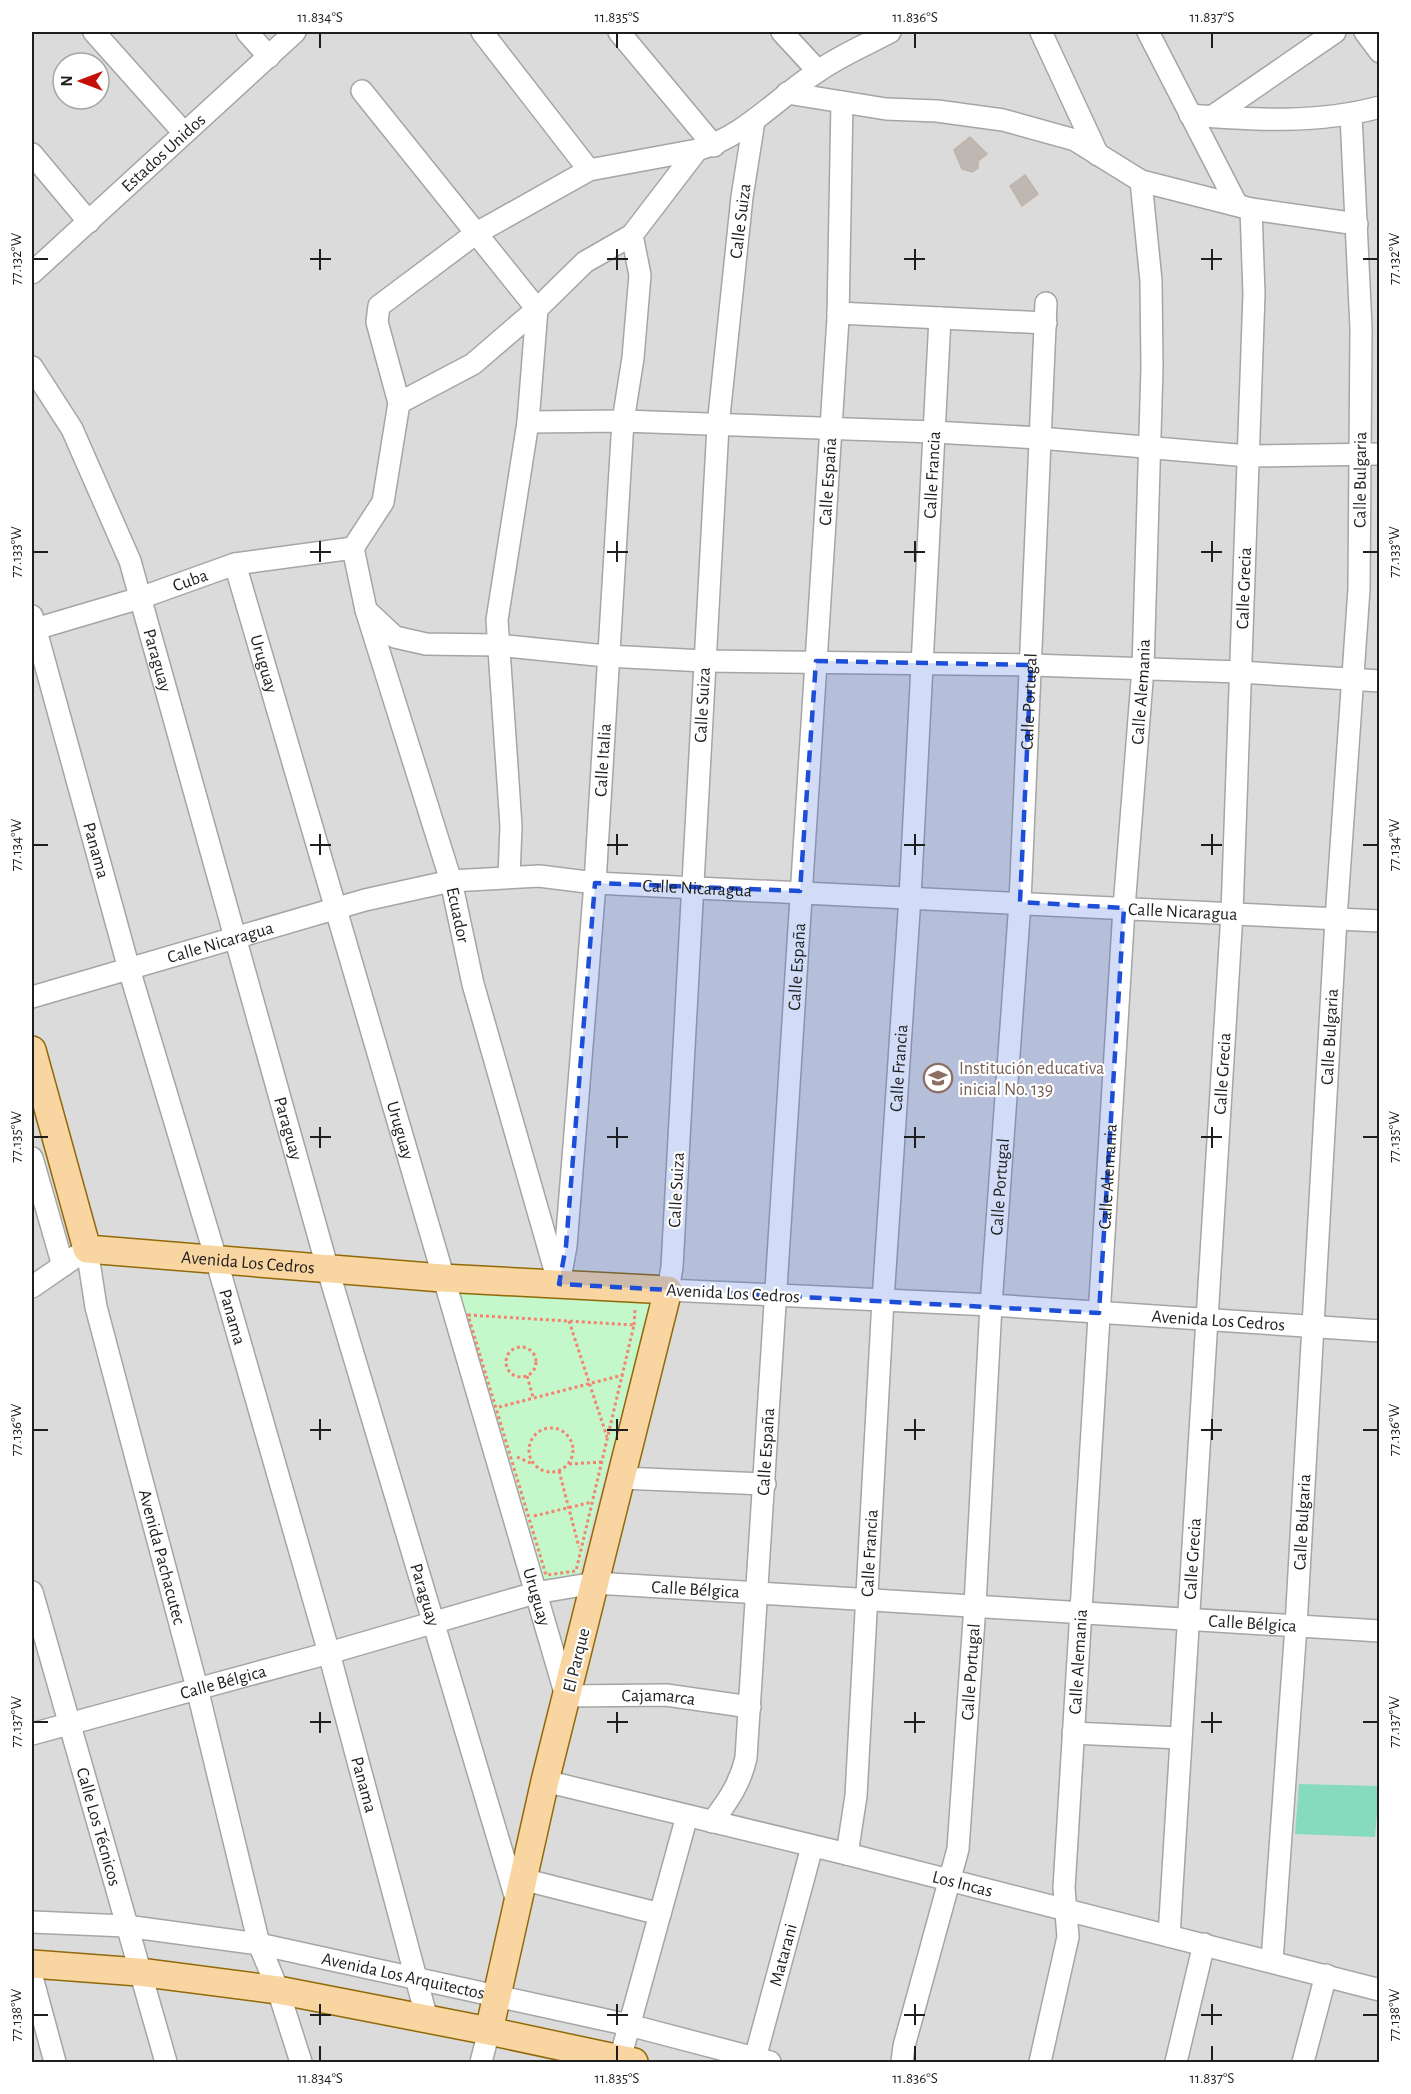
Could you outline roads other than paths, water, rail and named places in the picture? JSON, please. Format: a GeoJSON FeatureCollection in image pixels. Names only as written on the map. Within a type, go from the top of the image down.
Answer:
{"type":"FeatureCollection","features":[{"type":"Feature","properties":{"kind":"main road","name":"Avenida Pachacutec"},"geometry":{"type":"LineString","coordinates":[[32,1050],[87,1249]]}},
{"type":"Feature","properties":{"kind":"main road","name":"Avenida Los Cedros"},"geometry":{"type":"LineString","coordinates":[[87,1249],[328,1270],[668,1290]]}},
{"type":"Feature","properties":{"kind":"main road","name":"El Parque"},"geometry":{"type":"LineString","coordinates":[[489,2031],[519,1890],[595,1583],[616,1467],[668,1290]]}},
{"type":"Feature","properties":{"kind":"main road","name":"Avenida Los Arquitectos"},"geometry":{"type":"LineString","coordinates":[[32,1964],[139,1972],[278,1990],[489,2031],[613,2060]]}},
{"type":"Feature","properties":{"kind":"street"},"geometry":{"type":"LineString","coordinates":[[94,32],[184,134]]}},
{"type":"Feature","properties":{"kind":"street"},"geometry":{"type":"LineString","coordinates":[[247,32],[269,57]]}},
{"type":"Feature","properties":{"kind":"street","name":"Estados Unidos"},"geometry":{"type":"LineString","coordinates":[[32,273],[296,32]]}},
{"type":"Feature","properties":{"kind":"street"},"geometry":{"type":"LineString","coordinates":[[482,32],[589,170]]}},
{"type":"Feature","properties":{"kind":"street"},"geometry":{"type":"LineString","coordinates":[[619,32],[705,148]]}},
{"type":"Feature","properties":{"kind":"street"},"geometry":{"type":"LineString","coordinates":[[782,32],[818,70]]}},
{"type":"Feature","properties":{"kind":"street"},"geometry":{"type":"LineString","coordinates":[[352,548],[383,502],[399,403],[377,322],[379,306],[476,234],[589,170],[705,148],[754,121],[786,93],[818,70],[890,32]]}},
{"type":"Feature","properties":{"kind":"street"},"geometry":{"type":"LineString","coordinates":[[1041,32],[1098,154]]}},
{"type":"Feature","properties":{"kind":"street"},"geometry":{"type":"LineString","coordinates":[[1148,32],[1190,115],[1244,207]]}},
{"type":"Feature","properties":{"kind":"street"},"geometry":{"type":"LineString","coordinates":[[1213,117],[1335,32]]}},
{"type":"Feature","properties":{"kind":"street"},"geometry":{"type":"LineString","coordinates":[[1365,32],[1380,52]]}},
{"type":"Feature","properties":{"kind":"street"},"geometry":{"type":"LineString","coordinates":[[362,91],[537,309],[528,422],[497,620],[511,826],[509,877]]}},
{"type":"Feature","properties":{"kind":"street"},"geometry":{"type":"LineString","coordinates":[[786,93],[842,102],[1003,120],[1075,141],[1141,181],[1244,207],[1357,224]]}},
{"type":"Feature","properties":{"kind":"street","name":"Calle España"},"geometry":{"type":"LineString","coordinates":[[712,1822],[732,1797],[742,1777],[750,1707],[838,313],[842,102]]}},
{"type":"Feature","properties":{"kind":"street"},"geometry":{"type":"LineString","coordinates":[[1190,115],[1258,120],[1351,115],[1380,107]]}},
{"type":"Feature","properties":{"kind":"street","name":"Calle Bulgaria"},"geometry":{"type":"LineString","coordinates":[[1272,1960],[1296,1626],[1336,919],[1370,454],[1361,328],[1351,115]]}},
{"type":"Feature","properties":{"kind":"street","name":"Calle Suiza"},"geometry":{"type":"LineString","coordinates":[[668,1290],[672,1267],[718,426],[742,197],[754,121]]}},
{"type":"Feature","properties":{"kind":"street"},"geometry":{"type":"LineString","coordinates":[[399,403],[472,364],[537,309],[585,262],[632,235],[705,148]]}},
{"type":"Feature","properties":{"kind":"street"},"geometry":{"type":"LineString","coordinates":[[32,154],[89,222]]}},
{"type":"Feature","properties":{"kind":"street","name":"Calle Alemania"},"geometry":{"type":"LineString","coordinates":[[1040,2062],[1068,1937],[1064,1888],[1073,1734],[1124,908],[1143,668],[1151,281],[1141,181]]}},
{"type":"Feature","properties":{"kind":"street","name":"Calle Grecia"},"geometry":{"type":"LineString","coordinates":[[1169,1936],[1232,913],[1254,294],[1244,207]]}},
{"type":"Feature","properties":{"kind":"street","name":"Calle Italia"},"geometry":{"type":"LineString","coordinates":[[559,1284],[566,1246],[595,883],[606,656],[623,421],[633,358],[640,275],[632,235]]}},
{"type":"Feature","properties":{"kind":"street"},"geometry":{"type":"LineString","coordinates":[[838,313],[940,318]]}},
{"type":"Feature","properties":{"kind":"street","name":"Calle Portugal"},"geometry":{"type":"LineString","coordinates":[[902,2062],[904,2046],[958,1849],[975,1605],[991,1305],[1020,902],[1046,313],[940,318]]}},
{"type":"Feature","properties":{"kind":"street","name":"Calle Francia"},"geometry":{"type":"LineString","coordinates":[[847,1854],[856,1796],[883,1300],[910,897],[940,318]]}},
{"type":"Feature","properties":{"kind":"street","name":"Paraguay"},"geometry":{"type":"LineString","coordinates":[[32,367],[72,429],[130,561],[328,1270],[432,1622],[519,1890]]}},
{"type":"Feature","properties":{"kind":"street"},"geometry":{"type":"LineString","coordinates":[[528,422],[623,421],[934,432],[1041,438],[1248,456],[1370,454]]}},
{"type":"Feature","properties":{"kind":"street","name":"Cuba"},"geometry":{"type":"LineString","coordinates":[[33,625],[140,598],[235,564],[352,548]]}},
{"type":"Feature","properties":{"kind":"street","name":"Ecuador"},"geometry":{"type":"LineString","coordinates":[[352,548],[366,610],[451,881],[473,984],[559,1284]]}},
{"type":"Feature","properties":{"kind":"street","name":"Uruguay"},"geometry":{"type":"LineString","coordinates":[[235,564],[566,1696]]}},
{"type":"Feature","properties":{"kind":"street"},"geometry":{"type":"LineString","coordinates":[[366,610],[395,637],[426,644],[497,645],[606,656],[705,661],[1031,664],[1240,672],[1380,681]]}},
{"type":"Feature","properties":{"kind":"street","name":"Panama"},"geometry":{"type":"LineString","coordinates":[[33,625],[129,969],[217,1262],[329,1653],[427,2019]]}},
{"type":"Feature","properties":{"kind":"street","name":"Calle Nicaragua"},"geometry":{"type":"LineString","coordinates":[[32,997],[335,909],[451,881],[509,877],[539,876],[595,883],[693,885],[1380,921]]}},
{"type":"Feature","properties":{"kind":"street"},"geometry":{"type":"LineString","coordinates":[[32,1158],[63,1266]]}},
{"type":"Feature","properties":{"kind":"street"},"geometry":{"type":"LineString","coordinates":[[32,1287],[87,1249]]}},
{"type":"Feature","properties":{"kind":"street","name":"Avenida Pachacutec"},"geometry":{"type":"LineString","coordinates":[[87,1249],[96,1306],[197,1688],[259,1944],[278,1990],[301,2062]]}},
{"type":"Feature","properties":{"kind":"street","name":"Avenida Los Cedros"},"geometry":{"type":"LineString","coordinates":[[668,1290],[991,1305],[1380,1331]]}},
{"type":"Feature","properties":{"kind":"street"},"geometry":{"type":"LineString","coordinates":[[616,1467],[765,1484]]}},
{"type":"Feature","properties":{"kind":"street","name":"Calle Bélgica"},"geometry":{"type":"LineString","coordinates":[[32,1734],[329,1653],[536,1593],[595,1583],[1380,1631]]}},
{"type":"Feature","properties":{"kind":"street","name":"Calle Los Técnicos"},"geometry":{"type":"LineString","coordinates":[[32,1592],[166,2062]]}},
{"type":"Feature","properties":{"kind":"street","name":"Cajamarca"},"geometry":{"type":"LineString","coordinates":[[566,1696],[666,1695],[750,1707]]}},
{"type":"Feature","properties":{"kind":"street"},"geometry":{"type":"LineString","coordinates":[[1073,1734],[1180,1738]]}},
{"type":"Feature","properties":{"kind":"street","name":"Los Incas"},"geometry":{"type":"LineString","coordinates":[[545,1781],[1272,1960],[1380,1990]]}},
{"type":"Feature","properties":{"kind":"street"},"geometry":{"type":"LineString","coordinates":[[613,2060],[629,2025],[687,1816]]}},
{"type":"Feature","properties":{"kind":"street","name":"Matarani"},"geometry":{"type":"LineString","coordinates":[[760,2062],[812,1847]]}},
{"type":"Feature","properties":{"kind":"street"},"geometry":{"type":"LineString","coordinates":[[519,1890],[660,1914]]}},
{"type":"Feature","properties":{"kind":"street","name":"Avenida Los Arquitectos"},"geometry":{"type":"LineString","coordinates":[[32,1922],[126,1926],[259,1944],[629,2025],[760,2062]]}},
{"type":"Feature","properties":{"kind":"street"},"geometry":{"type":"LineString","coordinates":[[1176,2062],[1204,1944]]}},
{"type":"Feature","properties":{"kind":"street"},"geometry":{"type":"LineString","coordinates":[[1303,2062],[1326,1975]]}},
{"type":"Feature","properties":{"kind":"street"},"geometry":{"type":"LineString","coordinates":[[32,1977],[55,2062]]}},
{"type":"Feature","properties":{"kind":"street"},"geometry":{"type":"LineString","coordinates":[[481,2062],[489,2031]]}},
{"type":"Feature","properties":{"kind":"place","name":"Institución educativa inicial No. 139"},"geometry":{"type":"Point","coordinates":[938,1078]}}]}
